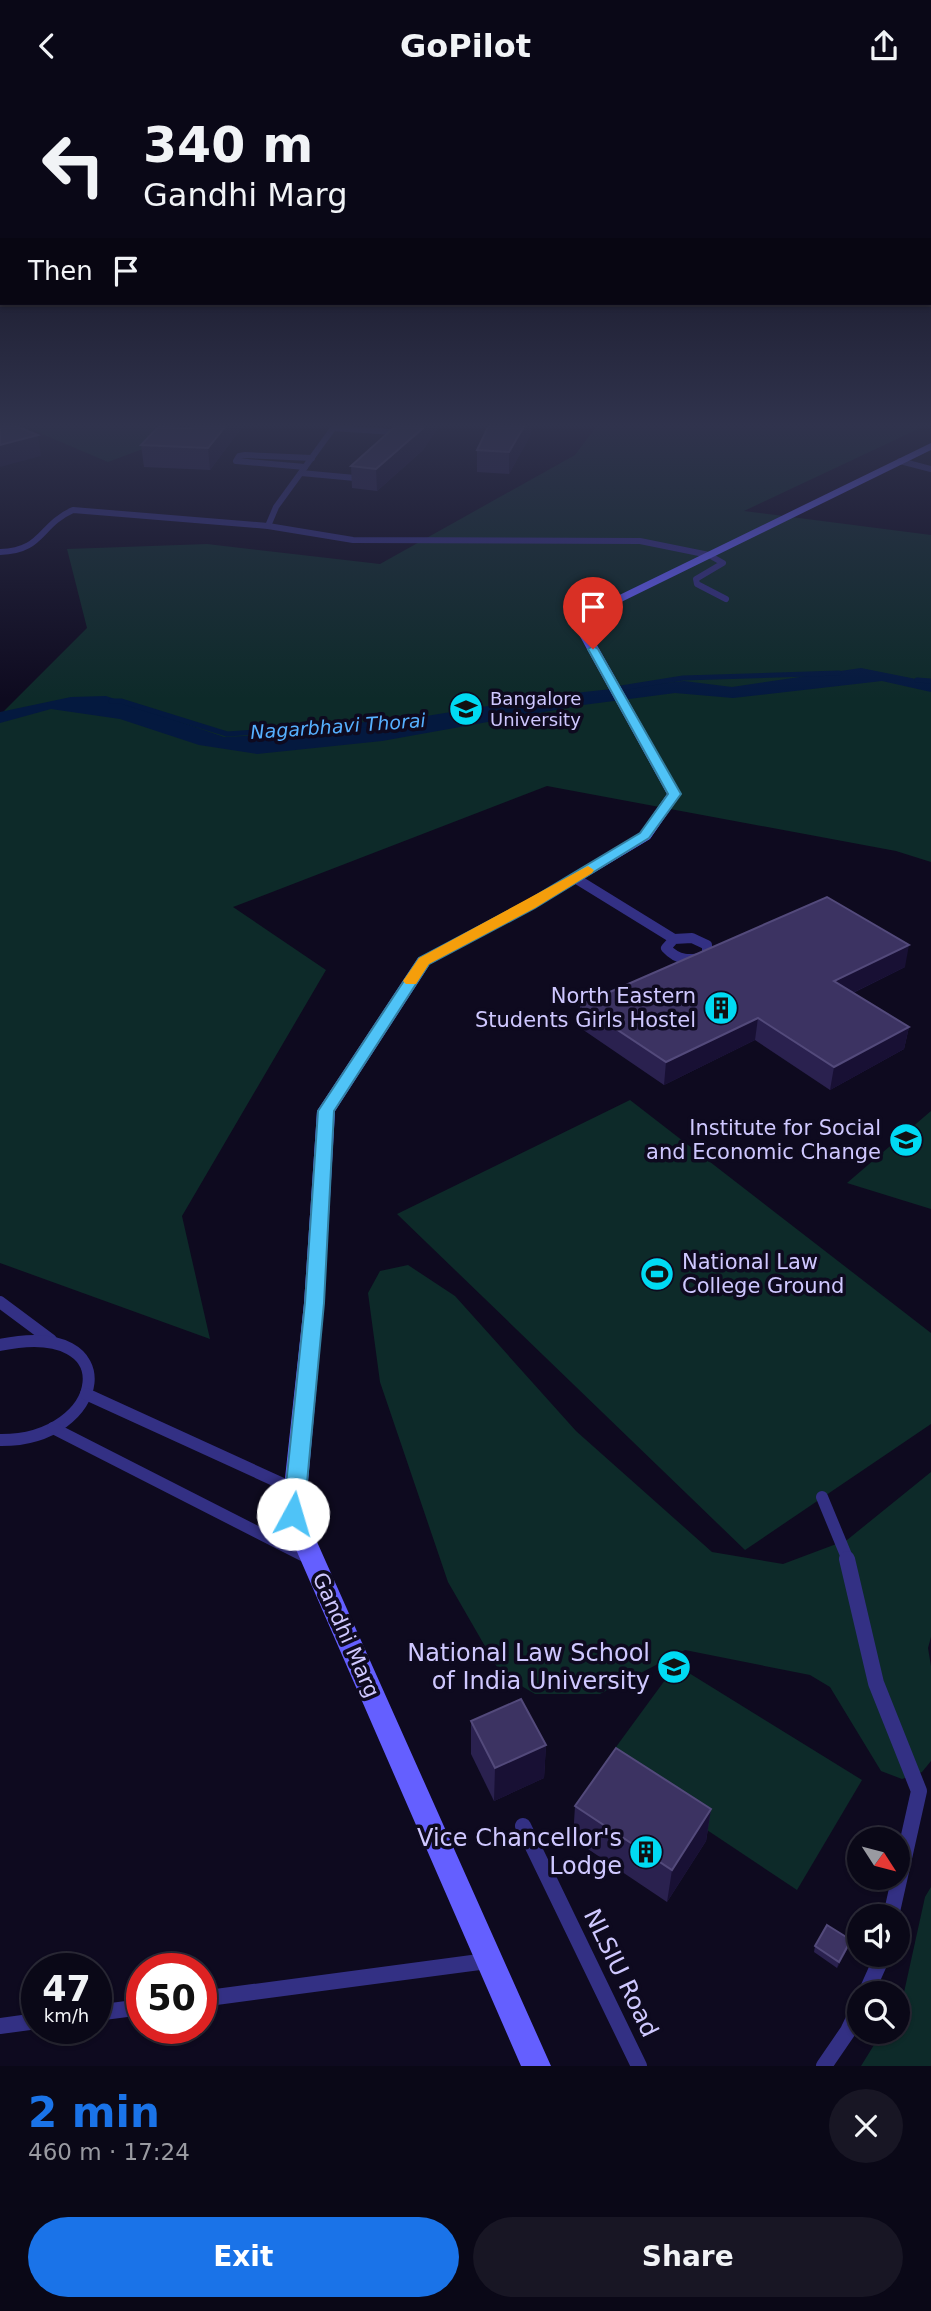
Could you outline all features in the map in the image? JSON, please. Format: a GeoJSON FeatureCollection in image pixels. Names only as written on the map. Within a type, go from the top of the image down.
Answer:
{"type":"FeatureCollection","features":[{"type":"Feature","properties":{"kind":"main road","name":"Gandhi Marg"},"geometry":{"type":"LineString","coordinates":[[536,2066],[293,1514],[314,1303],[326,1111],[424,961],[530,905],[645,835],[674,794],[583,631],[607,605],[790,515]]}},
{"type":"Feature","properties":{"kind":"lane"},"geometry":{"type":"LineString","coordinates":[[0,552],[21,552],[29,549],[59,515]]}},
{"type":"Feature","properties":{"kind":"lane"},"geometry":{"type":"LineString","coordinates":[[136,515],[268,526],[353,540],[640,541],[709,555],[723,563],[696,579],[696,583],[726,599]]}},
{"type":"Feature","properties":{"kind":"lane"},"geometry":{"type":"LineString","coordinates":[[268,526],[273,515]]}},
{"type":"Feature","properties":{"kind":"lane"},"geometry":{"type":"LineString","coordinates":[[575,878],[674,940]]}},
{"type":"Feature","properties":{"kind":"lane"},"geometry":{"type":"LineString","coordinates":[[0,1302],[51,1340],[77,1353],[85,1363],[89,1375],[86,1394],[72,1414],[53,1428],[26,1438],[0,1440]]}},
{"type":"Feature","properties":{"kind":"lane"},"geometry":{"type":"LineString","coordinates":[[0,1345],[17,1340],[51,1340]]}},
{"type":"Feature","properties":{"kind":"lane"},"geometry":{"type":"LineString","coordinates":[[86,1394],[296,1490]]}},
{"type":"Feature","properties":{"kind":"lane"},"geometry":{"type":"LineString","coordinates":[[53,1428],[314,1561]]}},
{"type":"Feature","properties":{"kind":"lane"},"geometry":{"type":"LineString","coordinates":[[822,1497],[847,1558],[876,1683],[919,1791],[894,1904]]}},
{"type":"Feature","properties":{"kind":"lane","name":"NLSIU Road"},"geometry":{"type":"LineString","coordinates":[[523,1826],[639,2066]]}},
{"type":"Feature","properties":{"kind":"lane"},"geometry":{"type":"LineString","coordinates":[[217,1997],[490,1961]]}},
{"type":"Feature","properties":{"kind":"lane"},"geometry":{"type":"LineString","coordinates":[[0,2026],[21,2023]]}},
{"type":"Feature","properties":{"kind":"lane"},"geometry":{"type":"LineString","coordinates":[[824,2066],[847,2032]]}},
{"type":"Feature","properties":{"kind":"green space"},"geometry":{"type":"Polygon","coordinates":[[[467,515],[776,515],[931,535],[931,862],[896,851],[547,786],[233,907],[326,970],[182,1216],[210,1339],[0,1263],[0,715],[87,628],[67,549],[207,544],[380,564],[467,515]]]}},
{"type":"Feature","properties":{"kind":"green space","name":"National Law College Ground"},"geometry":{"type":"Polygon","coordinates":[[[630,1100],[931,1333],[931,1424],[745,1550],[397,1214],[630,1100]]]}},
{"type":"Feature","properties":{"kind":"green space"},"geometry":{"type":"Polygon","coordinates":[[[931,1111],[931,1209],[847,1183],[931,1111]]]}},
{"type":"Feature","properties":{"kind":"green space"},"geometry":{"type":"Polygon","coordinates":[[[408,1265],[455,1296],[576,1431],[712,1552],[783,1564],[847,1540],[931,1472],[931,1637],[928,1648],[931,1666],[931,1761],[922,1772],[902,1779],[881,1771],[830,1687],[810,1675],[685,1650],[600,1694],[535,1694],[501,1674],[448,1582],[380,1382],[368,1293],[380,1271],[408,1265]]]}},
{"type":"Feature","properties":{"kind":"green space"},"geometry":{"type":"Polygon","coordinates":[[[676,1665],[862,1780],[797,1890],[605,1762],[676,1665]]]}},
{"type":"Feature","properties":{"kind":"green space"},"geometry":{"type":"Polygon","coordinates":[[[931,1887],[931,2066],[861,2066],[875,2044],[910,2044],[910,1981],[907,1981],[925,1897],[931,1887]]]}},
{"type":"Feature","properties":{"kind":"water","name":"Nagarbhavi Thorai"},"geometry":{"type":"Polygon","coordinates":[[[861,668],[931,682],[931,692],[882,681],[733,698],[675,693],[583,705],[382,741],[257,754],[199,745],[120,719],[51,709],[0,723],[0,712],[71,697],[106,696],[224,737],[327,732],[557,695],[684,681],[732,687],[861,668]]]}},
{"type":"Feature","properties":{"kind":"building","name":"North Eastern Students Girls Hostel"},"geometry":{"type":"Polygon","coordinates":[[[827,897],[909,945],[834,981],[909,1027],[834,1067],[758,1018],[666,1062],[580,1005],[827,897]]]}},
{"type":"Feature","properties":{"kind":"building"},"geometry":{"type":"Polygon","coordinates":[[[521,1699],[546,1745],[495,1768],[471,1721],[521,1699]]]}},
{"type":"Feature","properties":{"kind":"building"},"geometry":{"type":"Polygon","coordinates":[[[616,1748],[711,1809],[672,1870],[575,1806],[616,1748]]]}},
{"type":"Feature","properties":{"kind":"building"},"geometry":{"type":"Polygon","coordinates":[[[827,1925],[847,1938],[847,1947],[839,1962],[815,1946],[827,1925]]]}},
{"type":"Feature","properties":{"kind":"waterway","name":"Nagarbhavi Thorai"},"geometry":{"type":"LineString","coordinates":[[621,688],[683,678],[839,673]]}},
{"type":"Feature","properties":{"kind":"waterway","name":"Nagarbhavi Thorai"},"geometry":{"type":"LineString","coordinates":[[917,680],[931,681]]}},
{"type":"Feature","properties":{"kind":"waterway","name":"Nagarbhavi Thorai"},"geometry":{"type":"LineString","coordinates":[[111,701],[121,701],[227,734],[388,723]]}},
{"type":"Feature","properties":{"kind":"slow traffic"},"geometry":{"type":"LineString","coordinates":[[411,981],[424,961],[530,905],[588,870]]}},
{"type":"Feature","properties":{"kind":"place","name":"Bangalore University"},"geometry":{"type":"Point","coordinates":[466,709]}},
{"type":"Feature","properties":{"kind":"place","name":"North Eastern Students Girls Hostel"},"geometry":{"type":"Point","coordinates":[721,1008]}},
{"type":"Feature","properties":{"kind":"place","name":"Institute for Social and Economic Change"},"geometry":{"type":"Point","coordinates":[906,1140]}},
{"type":"Feature","properties":{"kind":"place","name":"National Law College Ground"},"geometry":{"type":"Point","coordinates":[657,1274]}},
{"type":"Feature","properties":{"kind":"place","name":"National Law School of India University"},"geometry":{"type":"Point","coordinates":[674,1667]}},
{"type":"Feature","properties":{"kind":"place","name":"Vice Chancellor's Lodge"},"geometry":{"type":"Point","coordinates":[646,1852]}},
{"type":"Feature","properties":{"kind":"route"},"geometry":{"type":"LineString","coordinates":[[293,1514],[314,1303],[326,1111],[424,961],[530,905],[645,835],[674,794],[593,649]]}}]}
